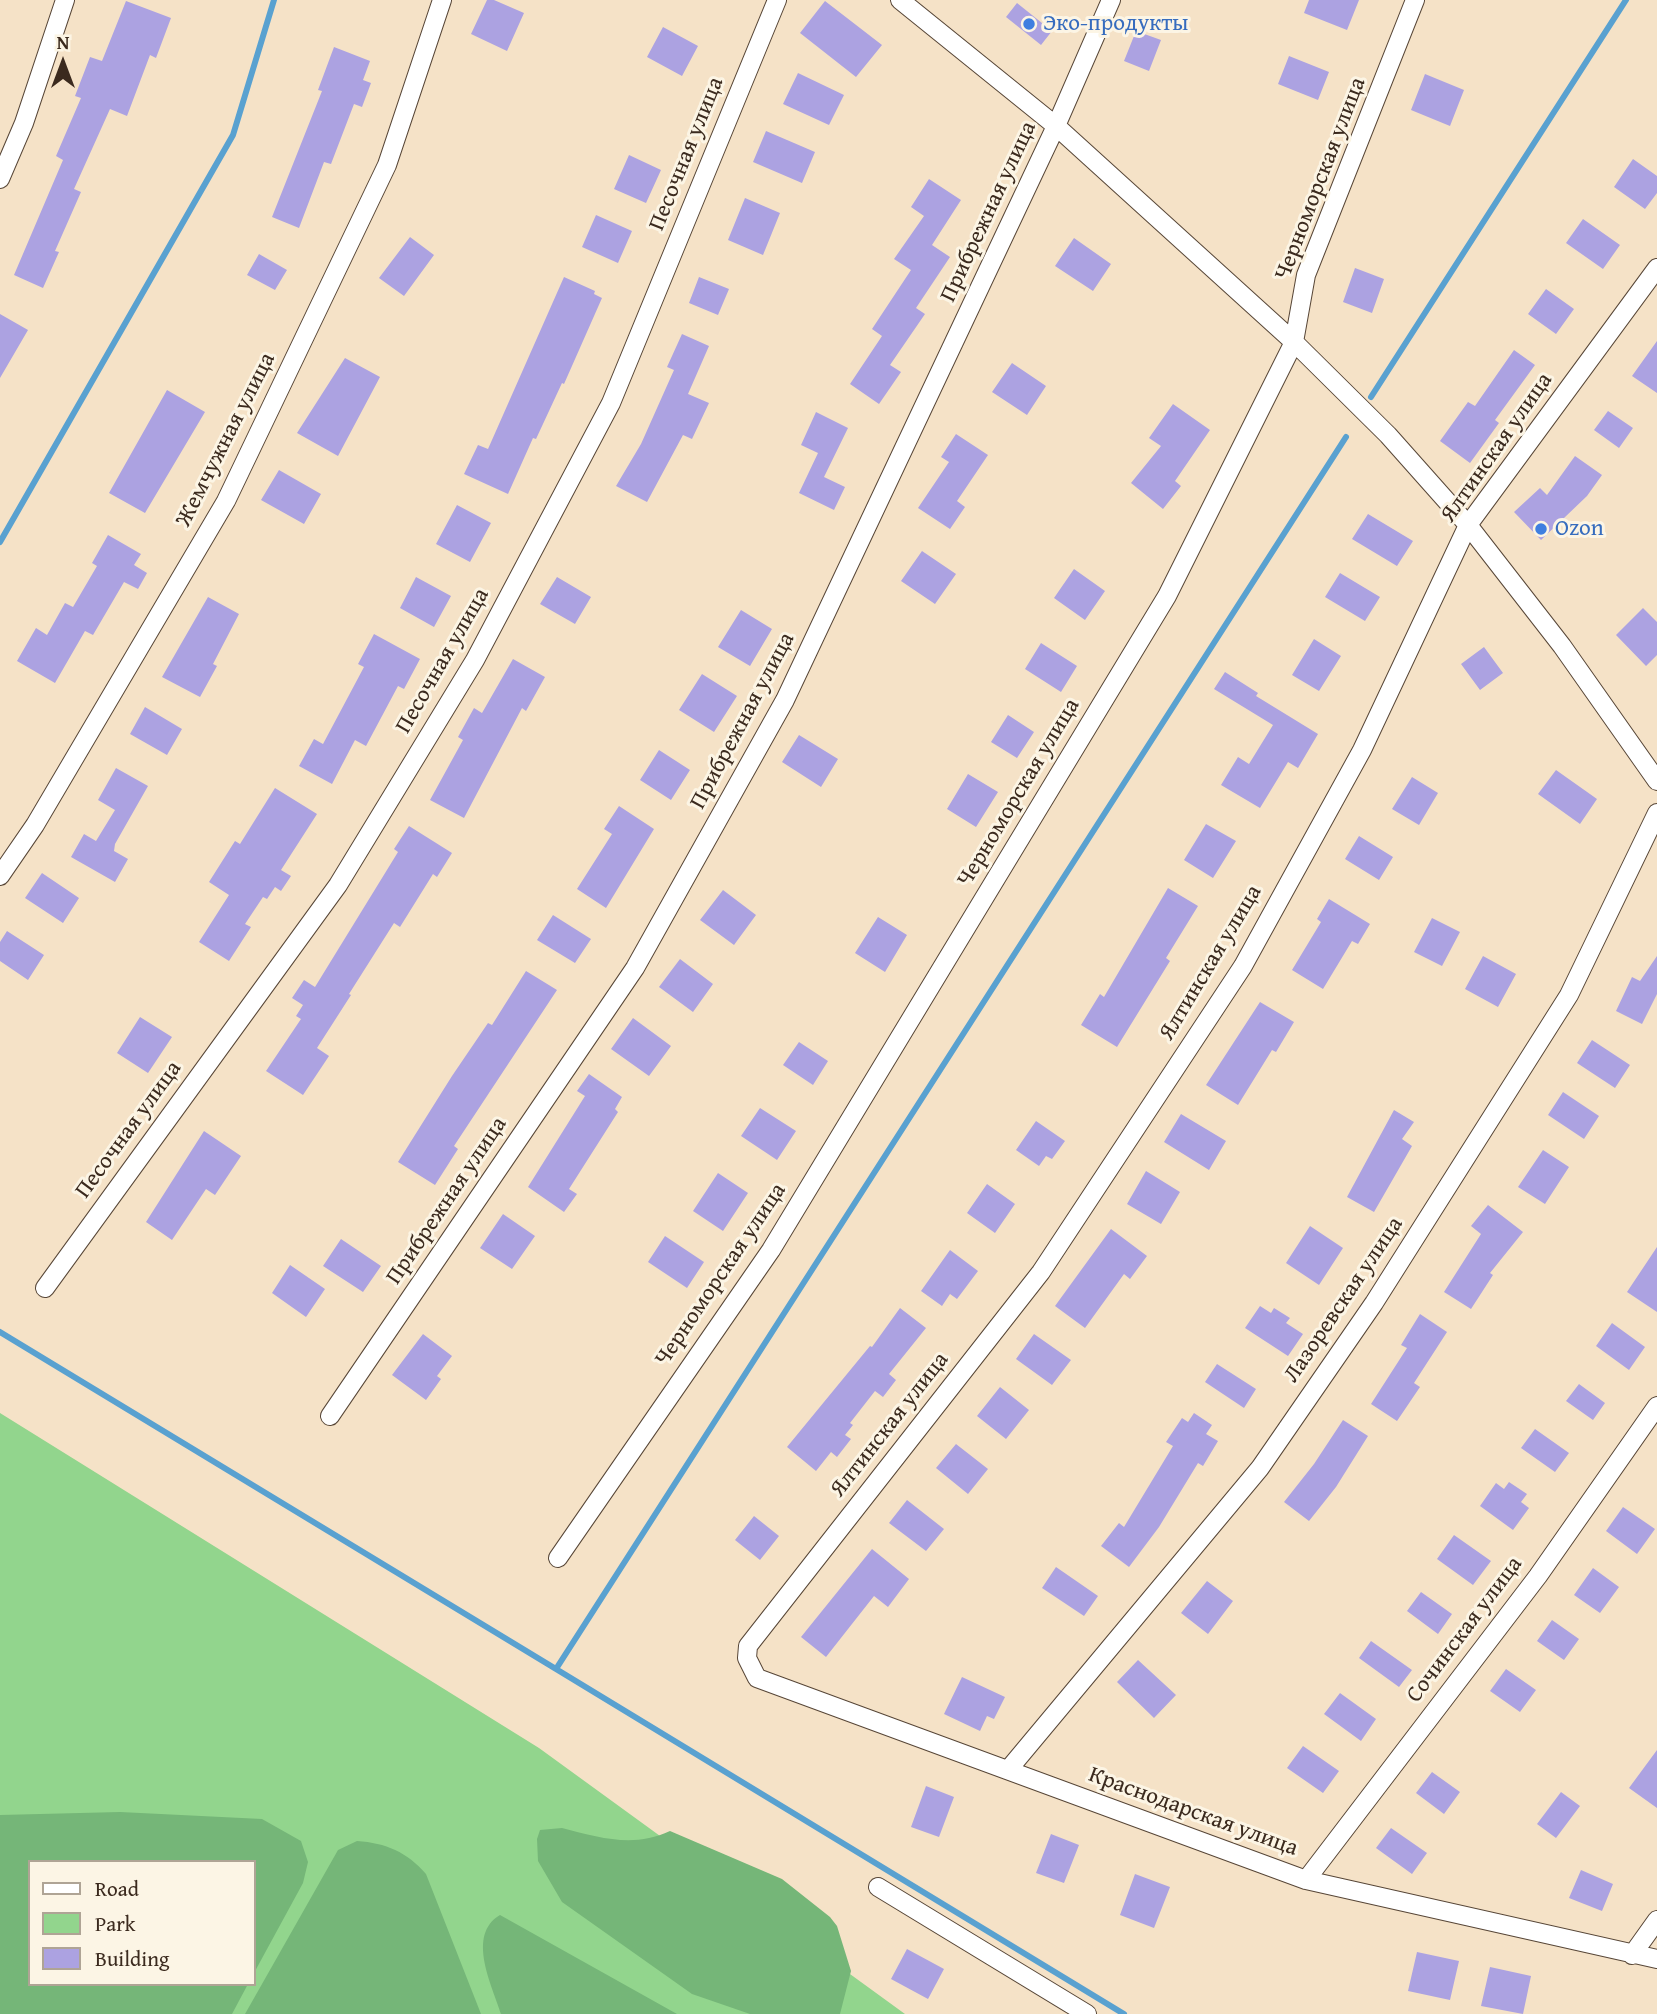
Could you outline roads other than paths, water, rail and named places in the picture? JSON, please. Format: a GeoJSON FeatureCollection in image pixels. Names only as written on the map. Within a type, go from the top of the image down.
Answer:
{"type":"FeatureCollection","features":[{"type":"Feature","properties":{"kind":"street"},"geometry":{"type":"LineString","coordinates":[[0,179],[24,123],[65,0]]}},
{"type":"Feature","properties":{"kind":"street","name":"Жемчужная улица"},"geometry":{"type":"LineString","coordinates":[[0,876],[35,825],[226,500],[387,165],[442,0]]}},
{"type":"Feature","properties":{"kind":"street","name":"Песочная улица"},"geometry":{"type":"LineString","coordinates":[[45,1287],[338,886],[475,660],[611,403],[777,0]]}},
{"type":"Feature","properties":{"kind":"street"},"geometry":{"type":"LineString","coordinates":[[900,0],[1056,126],[1294,342],[1388,435],[1468,525],[1562,646],[1657,781]]}},
{"type":"Feature","properties":{"kind":"street","name":"Прибрежная улица"},"geometry":{"type":"LineString","coordinates":[[330,1416],[635,968],[785,700],[1056,126],[1111,0]]}},
{"type":"Feature","properties":{"kind":"street","name":"Черноморская улица"},"geometry":{"type":"LineString","coordinates":[[558,1558],[771,1250],[1167,596],[1294,342],[1306,275],[1415,0]]}},
{"type":"Feature","properties":{"kind":"street","name":"Ялтинская улица"},"geometry":{"type":"LineString","coordinates":[[748,1646],[1041,1272],[1243,966],[1362,750],[1468,525],[1657,268]]}},
{"type":"Feature","properties":{"kind":"street","name":"Лазоревская улица"},"geometry":{"type":"LineString","coordinates":[[1008,1770],[1260,1468],[1374,1303],[1569,995],[1657,813]]}},
{"type":"Feature","properties":{"kind":"street","name":"Сочинская улица"},"geometry":{"type":"LineString","coordinates":[[1306,1880],[1538,1576],[1657,1406]]}},
{"type":"Feature","properties":{"kind":"street","name":"Краснодарская улица"},"geometry":{"type":"LineString","coordinates":[[748,1646],[747,1658],[757,1678],[1306,1880],[1657,1959]]}},
{"type":"Feature","properties":{"kind":"street"},"geometry":{"type":"LineString","coordinates":[[878,1887],[1087,2014]]}},
{"type":"Feature","properties":{"kind":"street"},"geometry":{"type":"LineString","coordinates":[[1632,1955],[1657,1920]]}},
{"type":"Feature","properties":{"kind":"waterway"},"geometry":{"type":"LineString","coordinates":[[0,542],[233,135],[274,0]]}},
{"type":"Feature","properties":{"kind":"waterway"},"geometry":{"type":"LineString","coordinates":[[1371,397],[1626,0]]}},
{"type":"Feature","properties":{"kind":"waterway"},"geometry":{"type":"LineString","coordinates":[[0,1332],[556,1669],[1346,437]]}},
{"type":"Feature","properties":{"kind":"waterway"},"geometry":{"type":"LineString","coordinates":[[556,1669],[1124,2014]]}},
{"type":"Feature","properties":{"kind":"place","name":"Эко-продукты"},"geometry":{"type":"Point","coordinates":[1029,24]}},
{"type":"Feature","properties":{"kind":"place","name":"Ozon"},"geometry":{"type":"Point","coordinates":[1541,529]}}]}
